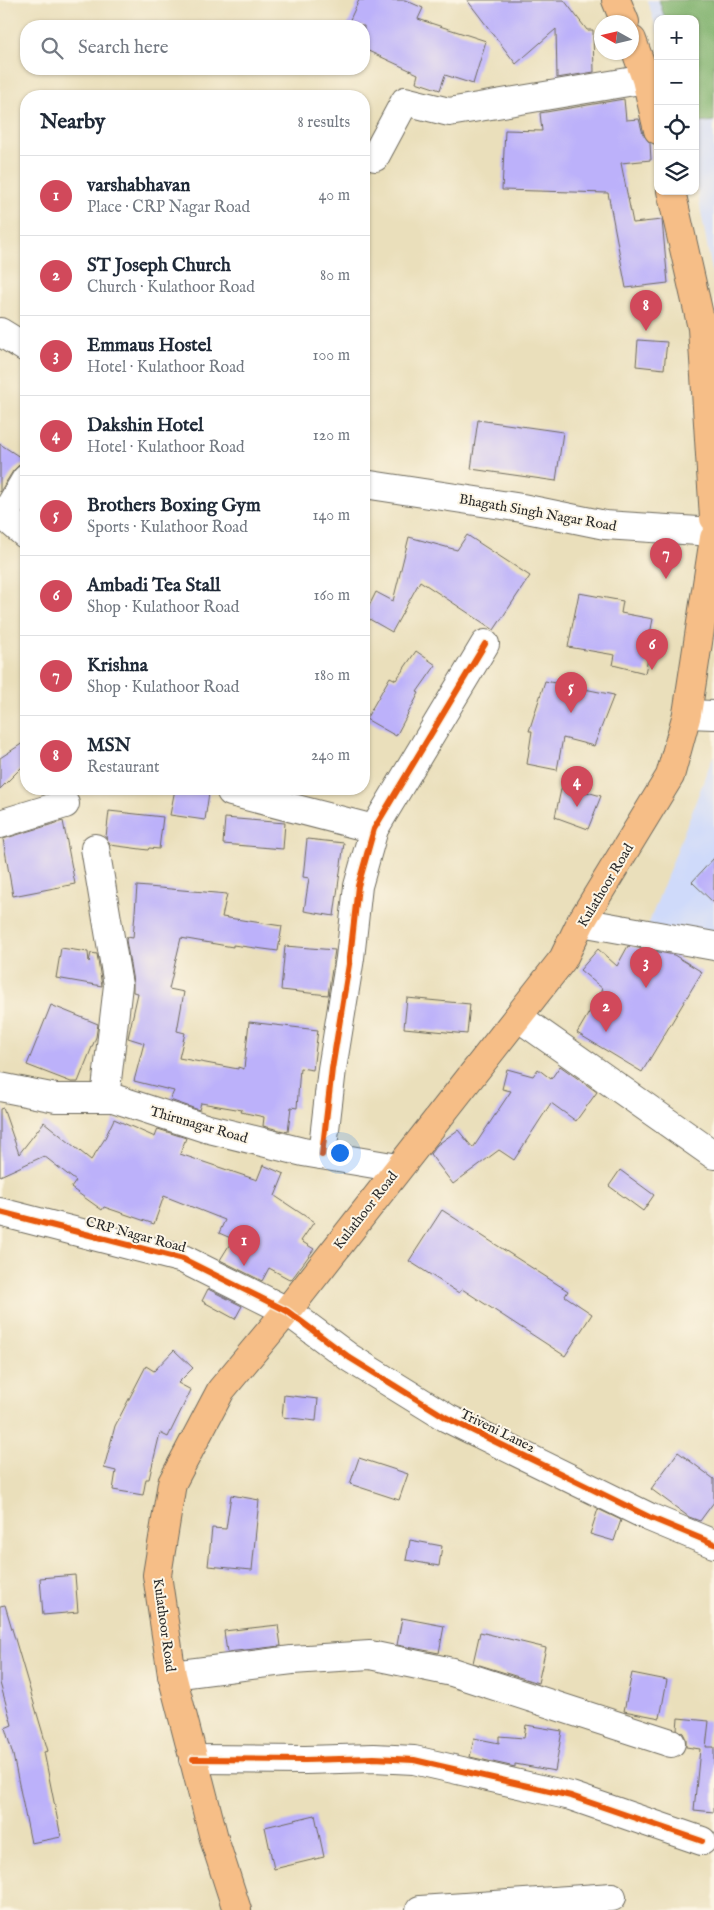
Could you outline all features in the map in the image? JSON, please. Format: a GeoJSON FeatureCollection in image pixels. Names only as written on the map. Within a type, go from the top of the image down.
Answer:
{"type":"FeatureCollection","features":[{"type":"Feature","properties":{"kind":"main road"},"geometry":{"type":"LineString","coordinates":[[616,0],[622,15]]}},
{"type":"Feature","properties":{"kind":"main road"},"geometry":{"type":"LineString","coordinates":[[639,60],[654,113]]}},
{"type":"Feature","properties":{"kind":"main road"},"geometry":{"type":"LineString","coordinates":[[672,195],[702,328],[714,518]]}},
{"type":"Feature","properties":{"kind":"main road","name":"Kulathoor Road"},"geometry":{"type":"LineString","coordinates":[[237,1910],[215,1842],[172,1675],[157,1575],[172,1483],[221,1390],[286,1311],[563,959],[581,922],[670,776],[687,714],[714,538]]}},
{"type":"Feature","properties":{"kind":"street"},"geometry":{"type":"LineString","coordinates":[[375,157],[405,101],[449,112],[646,79]]}},
{"type":"Feature","properties":{"kind":"street"},"geometry":{"type":"LineString","coordinates":[[0,332],[20,344]]}},
{"type":"Feature","properties":{"kind":"street","name":"Bhagath Singh Nagar Road"},"geometry":{"type":"LineString","coordinates":[[370,485],[522,508],[605,526],[714,532]]}},
{"type":"Feature","properties":{"kind":"street"},"geometry":{"type":"LineString","coordinates":[[20,488],[2,515],[20,529]]}},
{"type":"Feature","properties":{"kind":"street"},"geometry":{"type":"LineString","coordinates":[[322,1155],[332,1069],[350,958],[358,886],[374,829],[485,644]]}},
{"type":"Feature","properties":{"kind":"street"},"geometry":{"type":"LineString","coordinates":[[687,714],[714,716]]}},
{"type":"Feature","properties":{"kind":"street"},"geometry":{"type":"LineString","coordinates":[[244,795],[374,829]]}},
{"type":"Feature","properties":{"kind":"street"},"geometry":{"type":"LineString","coordinates":[[0,824],[65,804]]}},
{"type":"Feature","properties":{"kind":"street"},"geometry":{"type":"LineString","coordinates":[[95,848],[118,985],[105,1098]]}},
{"type":"Feature","properties":{"kind":"street"},"geometry":{"type":"LineString","coordinates":[[581,922],[714,946]]}},
{"type":"Feature","properties":{"kind":"street"},"geometry":{"type":"LineString","coordinates":[[518,1017],[714,1155]]}},
{"type":"Feature","properties":{"kind":"street","name":"Thirunagar Road"},"geometry":{"type":"LineString","coordinates":[[0,1087],[56,1098],[113,1098],[205,1128],[322,1155],[398,1168]]}},
{"type":"Feature","properties":{"kind":"street","name":"CRP Nagar Road"},"geometry":{"type":"LineString","coordinates":[[0,1212],[183,1259],[286,1311]]}},
{"type":"Feature","properties":{"kind":"street","name":"Triveni Lane2"},"geometry":{"type":"LineString","coordinates":[[286,1311],[350,1358],[447,1418],[649,1517],[714,1544]]}},
{"type":"Feature","properties":{"kind":"street"},"geometry":{"type":"LineString","coordinates":[[172,1675],[292,1660],[370,1655],[452,1672],[671,1743]]}},
{"type":"Feature","properties":{"kind":"street"},"geometry":{"type":"LineString","coordinates":[[193,1759],[305,1760],[374,1758],[414,1760],[571,1796],[702,1841]]}},
{"type":"Feature","properties":{"kind":"street"},"geometry":{"type":"LineString","coordinates":[[420,1910],[612,1897]]}},
{"type":"Feature","properties":{"kind":"shaded area"},"geometry":{"type":"Polygon","coordinates":[[[647,0],[714,0],[714,283],[698,195],[699,15],[654,15],[654,22],[647,0]]]}},
{"type":"Feature","properties":{"kind":"shaded area"},"geometry":{"type":"Polygon","coordinates":[[[714,754],[714,952],[642,941],[714,754]]]}},
{"type":"Feature","properties":{"kind":"green space"},"geometry":{"type":"Polygon","coordinates":[[[659,0],[714,0],[714,121],[699,123],[699,15],[664,15],[659,0]]]}},
{"type":"Feature","properties":{"kind":"building"},"geometry":{"type":"Polygon","coordinates":[[[359,0],[405,0],[423,8],[418,19],[486,41],[473,84],[445,75],[440,90],[416,82],[418,74],[370,52],[370,20],[350,20],[359,0]]]}},
{"type":"Feature","properties":{"kind":"building"},"geometry":{"type":"Polygon","coordinates":[[[467,0],[564,0],[587,30],[593,30],[594,72],[557,78],[556,29],[516,64],[467,0]]]}},
{"type":"Feature","properties":{"kind":"building"},"geometry":{"type":"Polygon","coordinates":[[[624,99],[626,120],[639,119],[643,134],[650,143],[651,160],[621,163],[633,223],[662,220],[668,283],[626,288],[608,193],[502,190],[505,130],[542,131],[540,113],[624,99]]]}},
{"type":"Feature","properties":{"kind":"building"},"geometry":{"type":"Polygon","coordinates":[[[638,340],[667,342],[664,369],[636,366],[638,340]]]}},
{"type":"Feature","properties":{"kind":"building"},"geometry":{"type":"Polygon","coordinates":[[[478,420],[563,432],[556,481],[471,469],[478,420]]]}},
{"type":"Feature","properties":{"kind":"building"},"geometry":{"type":"Polygon","coordinates":[[[0,444],[20,457],[20,465],[13,471],[0,492],[0,444]]]}},
{"type":"Feature","properties":{"kind":"building"},"geometry":{"type":"Polygon","coordinates":[[[467,535],[530,576],[494,630],[420,581],[392,632],[370,619],[370,604],[376,592],[393,601],[409,537],[457,550],[467,535]]]}},
{"type":"Feature","properties":{"kind":"building"},"geometry":{"type":"Polygon","coordinates":[[[579,593],[623,601],[621,613],[653,619],[648,644],[651,645],[645,673],[613,665],[615,655],[568,647],[579,593]]]}},
{"type":"Feature","properties":{"kind":"building"},"geometry":{"type":"Polygon","coordinates":[[[416,651],[436,665],[417,692],[419,693],[396,736],[370,721],[370,712],[390,677],[396,680],[416,651]]]}},
{"type":"Feature","properties":{"kind":"building"},"geometry":{"type":"Polygon","coordinates":[[[545,681],[614,695],[594,746],[563,738],[557,770],[527,764],[532,731],[529,731],[545,681]]]}},
{"type":"Feature","properties":{"kind":"building"},"geometry":{"type":"Polygon","coordinates":[[[20,745],[20,769],[0,789],[0,758],[20,745]]]}},
{"type":"Feature","properties":{"kind":"building"},"geometry":{"type":"Polygon","coordinates":[[[562,785],[601,796],[588,829],[555,817],[562,785]]]}},
{"type":"Feature","properties":{"kind":"building"},"geometry":{"type":"Polygon","coordinates":[[[174,795],[209,795],[205,820],[170,815],[174,795]]]}},
{"type":"Feature","properties":{"kind":"building"},"geometry":{"type":"Polygon","coordinates":[[[109,811],[163,817],[159,849],[149,848],[148,850],[110,845],[106,837],[109,811]]]}},
{"type":"Feature","properties":{"kind":"building"},"geometry":{"type":"Polygon","coordinates":[[[225,818],[285,823],[283,849],[223,844],[225,818]]]}},
{"type":"Feature","properties":{"kind":"building"},"geometry":{"type":"Polygon","coordinates":[[[63,821],[75,884],[13,896],[3,839],[63,821]]]}},
{"type":"Feature","properties":{"kind":"building"},"geometry":{"type":"Polygon","coordinates":[[[307,839],[344,843],[334,916],[304,911],[309,878],[303,877],[307,839]]]}},
{"type":"Feature","properties":{"kind":"building"},"geometry":{"type":"Polygon","coordinates":[[[714,858],[714,903],[692,882],[714,858]]]}},
{"type":"Feature","properties":{"kind":"building"},"geometry":{"type":"Polygon","coordinates":[[[137,886],[227,894],[222,917],[282,926],[278,951],[233,945],[233,947],[181,938],[169,989],[184,992],[177,1031],[185,1033],[179,1058],[244,1069],[249,1022],[318,1030],[313,1070],[300,1068],[297,1108],[291,1107],[288,1132],[263,1126],[264,1117],[241,1112],[242,1110],[201,1103],[199,1110],[170,1100],[174,1091],[134,1081],[144,1043],[128,1038],[138,993],[133,992],[126,940],[127,937],[133,938],[137,886]]]}},
{"type":"Feature","properties":{"kind":"building"},"geometry":{"type":"Polygon","coordinates":[[[285,946],[335,950],[328,995],[281,990],[285,946]]]}},
{"type":"Feature","properties":{"kind":"building"},"geometry":{"type":"Polygon","coordinates":[[[628,946],[674,955],[702,972],[642,1072],[577,1033],[603,989],[580,970],[598,949],[617,966],[628,946]]]}},
{"type":"Feature","properties":{"kind":"building"},"geometry":{"type":"Polygon","coordinates":[[[61,948],[88,952],[89,962],[91,953],[97,954],[102,986],[56,978],[61,948]]]}},
{"type":"Feature","properties":{"kind":"building"},"geometry":{"type":"Polygon","coordinates":[[[407,998],[470,1004],[467,1034],[404,1028],[407,998]]]}},
{"type":"Feature","properties":{"kind":"building"},"geometry":{"type":"Polygon","coordinates":[[[51,1005],[98,1024],[96,1037],[78,1082],[71,1082],[27,1065],[51,1005]]]}},
{"type":"Feature","properties":{"kind":"building"},"geometry":{"type":"Polygon","coordinates":[[[560,1066],[597,1092],[576,1121],[551,1103],[514,1160],[499,1150],[453,1184],[430,1154],[437,1145],[458,1130],[473,1148],[511,1091],[502,1089],[507,1069],[533,1076],[538,1069],[551,1079],[560,1066]]]}},
{"type":"Feature","properties":{"kind":"building"},"geometry":{"type":"Polygon","coordinates":[[[3,1108],[19,1154],[44,1122],[91,1160],[104,1140],[114,1119],[155,1137],[158,1129],[186,1138],[180,1154],[257,1180],[263,1165],[284,1174],[275,1196],[314,1222],[301,1241],[314,1249],[291,1280],[269,1268],[262,1281],[220,1260],[233,1239],[219,1233],[225,1220],[164,1196],[154,1224],[104,1207],[102,1210],[71,1188],[76,1181],[44,1156],[0,1176],[0,1109],[3,1108]]]}},
{"type":"Feature","properties":{"kind":"building"},"geometry":{"type":"Polygon","coordinates":[[[620,1170],[654,1195],[643,1211],[609,1186],[620,1170]]]}},
{"type":"Feature","properties":{"kind":"building"},"geometry":{"type":"Polygon","coordinates":[[[442,1210],[568,1291],[565,1296],[592,1314],[565,1356],[462,1289],[459,1293],[409,1261],[442,1210]]]}},
{"type":"Feature","properties":{"kind":"building"},"geometry":{"type":"Polygon","coordinates":[[[208,1289],[242,1306],[235,1319],[202,1301],[208,1289]]]}},
{"type":"Feature","properties":{"kind":"building"},"geometry":{"type":"Polygon","coordinates":[[[174,1350],[193,1368],[178,1383],[191,1390],[168,1437],[160,1433],[149,1479],[146,1479],[143,1495],[113,1490],[116,1471],[104,1468],[115,1426],[146,1366],[154,1371],[174,1350]]]}},
{"type":"Feature","properties":{"kind":"building"},"geometry":{"type":"Polygon","coordinates":[[[284,1395],[318,1399],[316,1421],[282,1417],[284,1395]]]}},
{"type":"Feature","properties":{"kind":"building"},"geometry":{"type":"Polygon","coordinates":[[[678,1452],[714,1479],[714,1502],[700,1521],[689,1517],[651,1489],[678,1452]]]}},
{"type":"Feature","properties":{"kind":"building"},"geometry":{"type":"Polygon","coordinates":[[[359,1458],[408,1474],[399,1500],[350,1484],[359,1458]]]}},
{"type":"Feature","properties":{"kind":"building"},"geometry":{"type":"Polygon","coordinates":[[[231,1495],[259,1500],[252,1570],[208,1566],[212,1528],[226,1529],[231,1495]]]}},
{"type":"Feature","properties":{"kind":"building"},"geometry":{"type":"Polygon","coordinates":[[[598,1509],[621,1520],[614,1541],[590,1534],[598,1509]]]}},
{"type":"Feature","properties":{"kind":"building"},"geometry":{"type":"Polygon","coordinates":[[[410,1540],[442,1546],[439,1566],[406,1560],[410,1540]]]}},
{"type":"Feature","properties":{"kind":"building"},"geometry":{"type":"Polygon","coordinates":[[[75,1575],[78,1612],[43,1615],[40,1578],[75,1575]]]}},
{"type":"Feature","properties":{"kind":"building"},"geometry":{"type":"Polygon","coordinates":[[[5,1605],[48,1751],[44,1752],[61,1837],[31,1843],[13,1755],[5,1728],[12,1725],[0,1683],[0,1606],[5,1605]]]}},
{"type":"Feature","properties":{"kind":"building"},"geometry":{"type":"Polygon","coordinates":[[[402,1618],[444,1626],[439,1653],[397,1645],[402,1618]]]}},
{"type":"Feature","properties":{"kind":"building"},"geometry":{"type":"Polygon","coordinates":[[[278,1625],[281,1646],[227,1652],[224,1631],[278,1625]]]}},
{"type":"Feature","properties":{"kind":"building"},"geometry":{"type":"Polygon","coordinates":[[[480,1632],[546,1648],[538,1683],[473,1663],[480,1632]]]}},
{"type":"Feature","properties":{"kind":"building"},"geometry":{"type":"Polygon","coordinates":[[[632,1673],[667,1680],[660,1718],[624,1711],[632,1673]]]}},
{"type":"Feature","properties":{"kind":"building"},"geometry":{"type":"Polygon","coordinates":[[[678,1718],[709,1721],[706,1747],[714,1747],[714,1812],[694,1810],[700,1749],[686,1747],[686,1739],[683,1733],[677,1729],[678,1718]]]}},
{"type":"Feature","properties":{"kind":"building"},"geometry":{"type":"Polygon","coordinates":[[[526,1725],[562,1731],[555,1771],[515,1764],[515,1767],[470,1757],[474,1738],[499,1743],[499,1736],[524,1738],[526,1725]]]}},
{"type":"Feature","properties":{"kind":"building"},"geometry":{"type":"Polygon","coordinates":[[[315,1815],[324,1857],[274,1869],[265,1827],[315,1815]]]}},
{"type":"Feature","properties":{"kind":"cycle path"},"geometry":{"type":"LineString","coordinates":[[322,1155],[332,1069],[350,958],[358,886],[374,829],[485,644]]}},
{"type":"Feature","properties":{"kind":"cycle path"},"geometry":{"type":"LineString","coordinates":[[0,1212],[183,1259],[287,1311],[350,1358],[447,1418],[649,1517],[714,1544]]}},
{"type":"Feature","properties":{"kind":"cycle path"},"geometry":{"type":"LineString","coordinates":[[193,1759],[305,1760],[374,1758],[414,1760],[571,1796],[702,1841]]}},
{"type":"Feature","properties":{"kind":"place","name":"MSN"},"geometry":{"type":"Point","coordinates":[646,331]}},
{"type":"Feature","properties":{"kind":"place","name":"Krishna"},"geometry":{"type":"Point","coordinates":[666,579]}},
{"type":"Feature","properties":{"kind":"place","name":"Ambadi Tea Stall"},"geometry":{"type":"Point","coordinates":[652,670]}},
{"type":"Feature","properties":{"kind":"place","name":"Brothers Boxing Gym"},"geometry":{"type":"Point","coordinates":[571,713]}},
{"type":"Feature","properties":{"kind":"place","name":"Dakshin Hotel"},"geometry":{"type":"Point","coordinates":[577,807]}},
{"type":"Feature","properties":{"kind":"place","name":"Emmaus Hostel"},"geometry":{"type":"Point","coordinates":[646,988]}},
{"type":"Feature","properties":{"kind":"place","name":"ST Joseph Church"},"geometry":{"type":"Point","coordinates":[606,1032]}},
{"type":"Feature","properties":{"kind":"place","name":"varshabhavan"},"geometry":{"type":"Point","coordinates":[244,1266]}}]}
